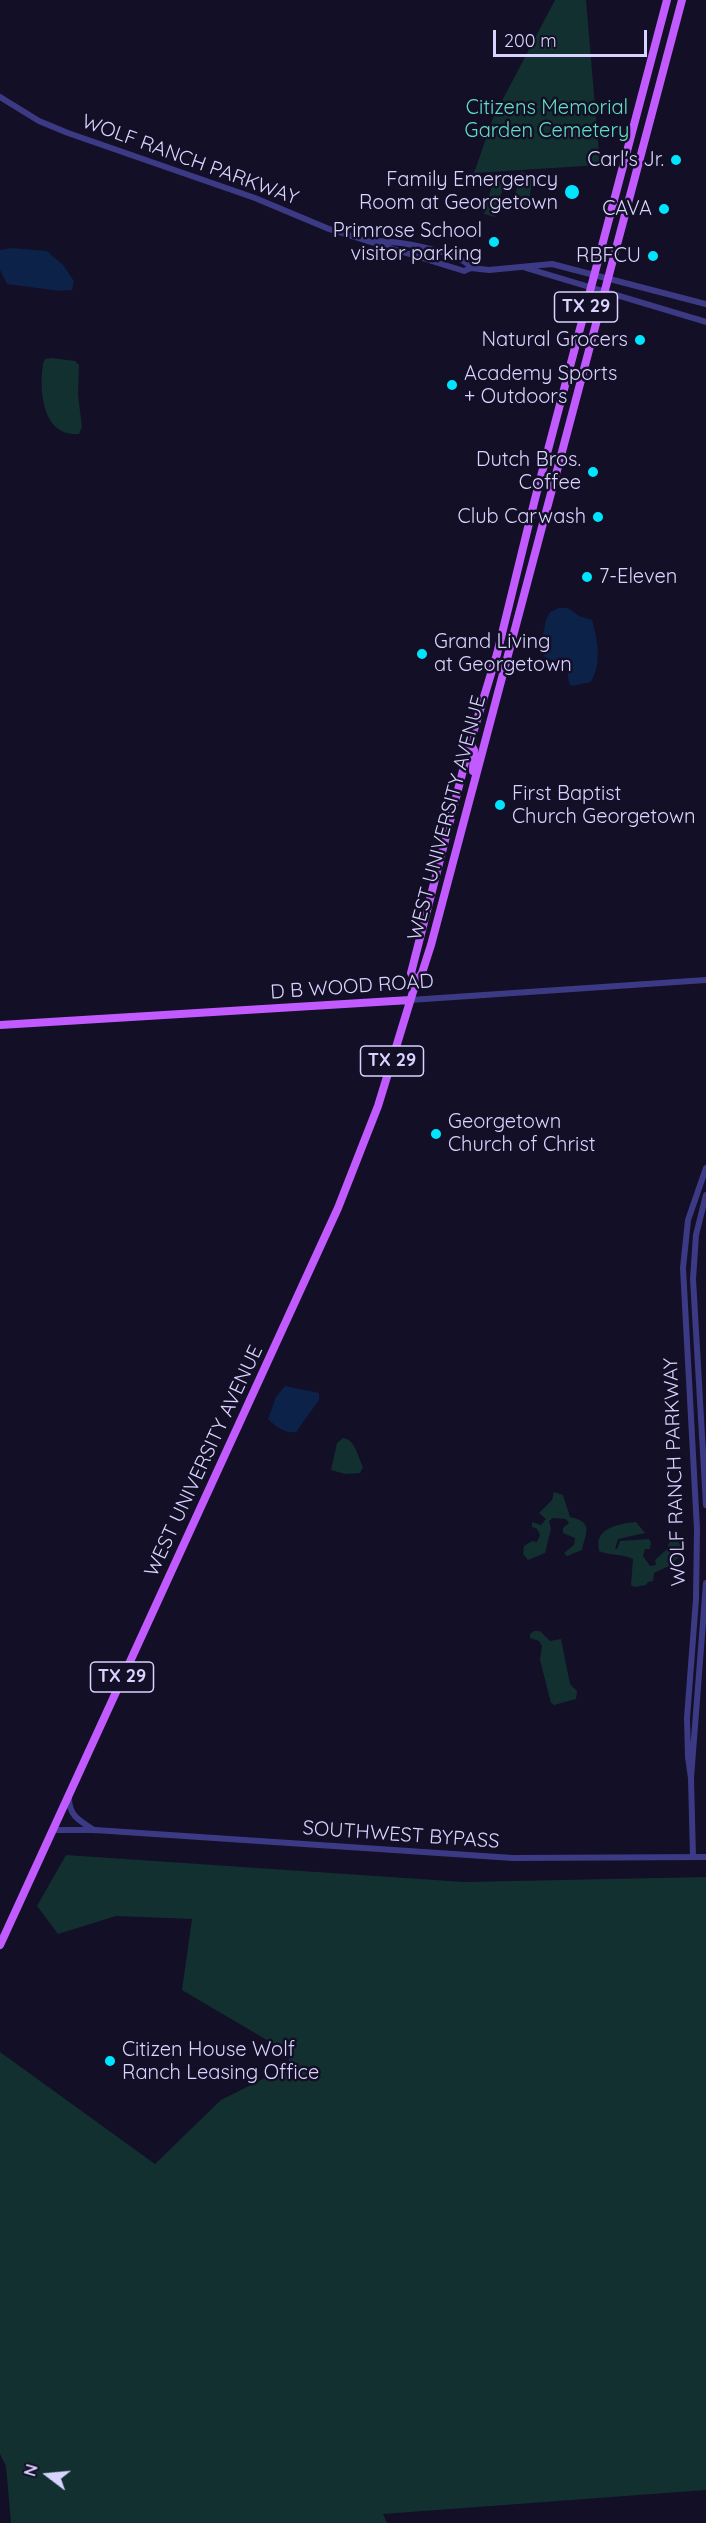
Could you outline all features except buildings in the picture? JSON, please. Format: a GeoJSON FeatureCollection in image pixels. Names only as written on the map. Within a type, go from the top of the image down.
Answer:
{"type":"FeatureCollection","features":[{"type":"Feature","properties":{"kind":"main road","name":"WEST UNIVERSITY AVENUE"},"geometry":{"type":"LineString","coordinates":[[416,982],[411,974],[470,743],[492,671],[667,0]]}},
{"type":"Feature","properties":{"kind":"main road","name":"WEST UNIVERSITY AVENUE"},"geometry":{"type":"LineString","coordinates":[[0,1945],[351,1176],[378,1106],[410,1000],[431,945],[608,277],[647,139],[682,0]]}},
{"type":"Feature","properties":{"kind":"main road"},"geometry":{"type":"LineString","coordinates":[[492,671],[488,699],[493,712]]}},
{"type":"Feature","properties":{"kind":"main road"},"geometry":{"type":"LineString","coordinates":[[470,743],[474,750],[473,786]]}},
{"type":"Feature","properties":{"kind":"main road","name":"D B WOOD ROAD"},"geometry":{"type":"LineString","coordinates":[[0,1025],[410,1000]]}},
{"type":"Feature","properties":{"kind":"street","name":"WOLF RANCH PARKWAY"},"geometry":{"type":"LineString","coordinates":[[0,97],[39,121],[68,133],[255,198],[329,229],[464,271],[471,268],[489,270],[552,264],[706,304]]}},
{"type":"Feature","properties":{"kind":"street","name":"WOLF RANCH PARKWAY"},"geometry":{"type":"LineString","coordinates":[[523,267],[706,322]]}},
{"type":"Feature","properties":{"kind":"street"},"geometry":{"type":"LineString","coordinates":[[672,310],[676,295]]}},
{"type":"Feature","properties":{"kind":"street","name":"D B WOOD ROAD"},"geometry":{"type":"LineString","coordinates":[[410,1000],[706,980]]}},
{"type":"Feature","properties":{"kind":"street","name":"WOLF RANCH PARKWAY"},"geometry":{"type":"LineString","coordinates":[[691,1778],[687,1712],[696,1599],[697,1529],[683,1268],[688,1220],[706,1168]]}},
{"type":"Feature","properties":{"kind":"street","name":"WOLF RANCH PARKWAY"},"geometry":{"type":"LineString","coordinates":[[706,1195],[696,1235],[693,1279],[706,1504]]}},
{"type":"Feature","properties":{"kind":"street","name":"WOLF RANCH PARKWAY"},"geometry":{"type":"LineString","coordinates":[[693,1857],[691,1778],[706,1583]]}},
{"type":"Feature","properties":{"kind":"street"},"geometry":{"type":"LineString","coordinates":[[69,1793],[70,1812],[95,1830]]}},
{"type":"Feature","properties":{"kind":"street","name":"SOUTHWEST BYPASS"},"geometry":{"type":"LineString","coordinates":[[52,1830],[95,1830],[513,1858],[706,1857]]}},
{"type":"Feature","properties":{"kind":"green space","name":"Citizens Memorial Garden Cemetery"},"geometry":{"type":"Polygon","coordinates":[[[555,0],[586,0],[600,165],[474,173],[493,118],[555,0]]]}},
{"type":"Feature","properties":{"kind":"green space"},"geometry":{"type":"Polygon","coordinates":[[[521,172],[533,175],[528,207],[513,203],[521,172]]]}},
{"type":"Feature","properties":{"kind":"green space"},"geometry":{"type":"Polygon","coordinates":[[[507,173],[495,217],[484,214],[495,174],[507,173]]]}},
{"type":"Feature","properties":{"kind":"green space"},"geometry":{"type":"Polygon","coordinates":[[[45,359],[75,361],[79,365],[78,395],[82,427],[79,434],[67,433],[57,428],[50,420],[46,410],[42,386],[43,364],[45,359]]]}},
{"type":"Feature","properties":{"kind":"green space"},"geometry":{"type":"Polygon","coordinates":[[[343,1438],[347,1439],[356,1449],[363,1467],[360,1473],[345,1474],[331,1470],[337,1443],[343,1438]]]}},
{"type":"Feature","properties":{"kind":"green space"},"geometry":{"type":"Polygon","coordinates":[[[554,1492],[563,1495],[570,1517],[586,1525],[582,1550],[567,1556],[564,1553],[574,1545],[575,1538],[563,1533],[563,1528],[569,1523],[566,1519],[553,1518],[549,1521],[551,1529],[545,1553],[528,1560],[523,1554],[524,1546],[532,1541],[537,1542],[540,1535],[537,1529],[532,1527],[532,1522],[541,1525],[546,1519],[539,1513],[552,1500],[554,1492]]]}},
{"type":"Feature","properties":{"kind":"green space"},"geometry":{"type":"Polygon","coordinates":[[[636,1522],[645,1533],[618,1539],[615,1549],[620,1541],[649,1539],[650,1549],[645,1549],[643,1556],[650,1566],[656,1565],[655,1560],[667,1549],[671,1551],[668,1545],[674,1535],[681,1546],[678,1558],[672,1563],[669,1562],[669,1566],[654,1573],[653,1581],[634,1587],[631,1585],[633,1559],[599,1551],[598,1542],[606,1530],[621,1524],[636,1522]]]}},
{"type":"Feature","properties":{"kind":"green space"},"geometry":{"type":"Polygon","coordinates":[[[540,1631],[550,1641],[561,1639],[570,1684],[577,1691],[576,1699],[554,1705],[551,1703],[540,1660],[542,1646],[539,1641],[530,1638],[530,1634],[540,1631]]]}},
{"type":"Feature","properties":{"kind":"green space"},"geometry":{"type":"Polygon","coordinates":[[[66,1855],[464,1882],[706,1877],[706,2490],[383,2514],[387,2523],[11,2523],[6,2466],[0,2454],[0,2052],[155,2164],[221,2100],[289,2066],[289,2053],[182,1990],[192,1919],[116,1916],[58,1934],[37,1906],[66,1855]]]}},
{"type":"Feature","properties":{"kind":"water"},"geometry":{"type":"Polygon","coordinates":[[[12,248],[47,251],[63,265],[74,281],[72,290],[60,291],[7,284],[0,270],[0,250],[12,248]]]}},
{"type":"Feature","properties":{"kind":"water"},"geometry":{"type":"Polygon","coordinates":[[[559,608],[568,608],[579,616],[592,620],[598,659],[591,682],[572,686],[569,684],[567,668],[545,657],[540,648],[546,620],[550,612],[559,608]]]}},
{"type":"Feature","properties":{"kind":"water"},"geometry":{"type":"Polygon","coordinates":[[[285,1386],[319,1393],[319,1400],[296,1432],[281,1429],[268,1419],[276,1397],[285,1386]]]}},
{"type":"Feature","properties":{"kind":"place","name":"Carl's Jr."},"geometry":{"type":"Point","coordinates":[676,160]}},
{"type":"Feature","properties":{"kind":"place","name":"Family Emergency Room at Georgetown"},"geometry":{"type":"Point","coordinates":[572,192]}},
{"type":"Feature","properties":{"kind":"place","name":"CAVA"},"geometry":{"type":"Point","coordinates":[664,209]}},
{"type":"Feature","properties":{"kind":"place","name":"Primrose School visitor parking"},"geometry":{"type":"Point","coordinates":[494,242]}},
{"type":"Feature","properties":{"kind":"place","name":"RBFCU"},"geometry":{"type":"Point","coordinates":[653,256]}},
{"type":"Feature","properties":{"kind":"place","name":"Natural Grocers"},"geometry":{"type":"Point","coordinates":[640,340]}},
{"type":"Feature","properties":{"kind":"place","name":"Academy Sports + Outdoors"},"geometry":{"type":"Point","coordinates":[452,385]}},
{"type":"Feature","properties":{"kind":"place","name":"Dutch Bros. Coffee"},"geometry":{"type":"Point","coordinates":[593,472]}},
{"type":"Feature","properties":{"kind":"place","name":"Club Carwash"},"geometry":{"type":"Point","coordinates":[598,517]}},
{"type":"Feature","properties":{"kind":"place","name":"7-Eleven"},"geometry":{"type":"Point","coordinates":[587,577]}},
{"type":"Feature","properties":{"kind":"place","name":"Grand Living at Georgetown"},"geometry":{"type":"Point","coordinates":[422,654]}},
{"type":"Feature","properties":{"kind":"place","name":"First Baptist Church Georgetown"},"geometry":{"type":"Point","coordinates":[500,805]}},
{"type":"Feature","properties":{"kind":"place","name":"Georgetown Church of Christ"},"geometry":{"type":"Point","coordinates":[436,1134]}},
{"type":"Feature","properties":{"kind":"place","name":"Citizen House Wolf Ranch Leasing Office"},"geometry":{"type":"Point","coordinates":[110,2061]}}]}
